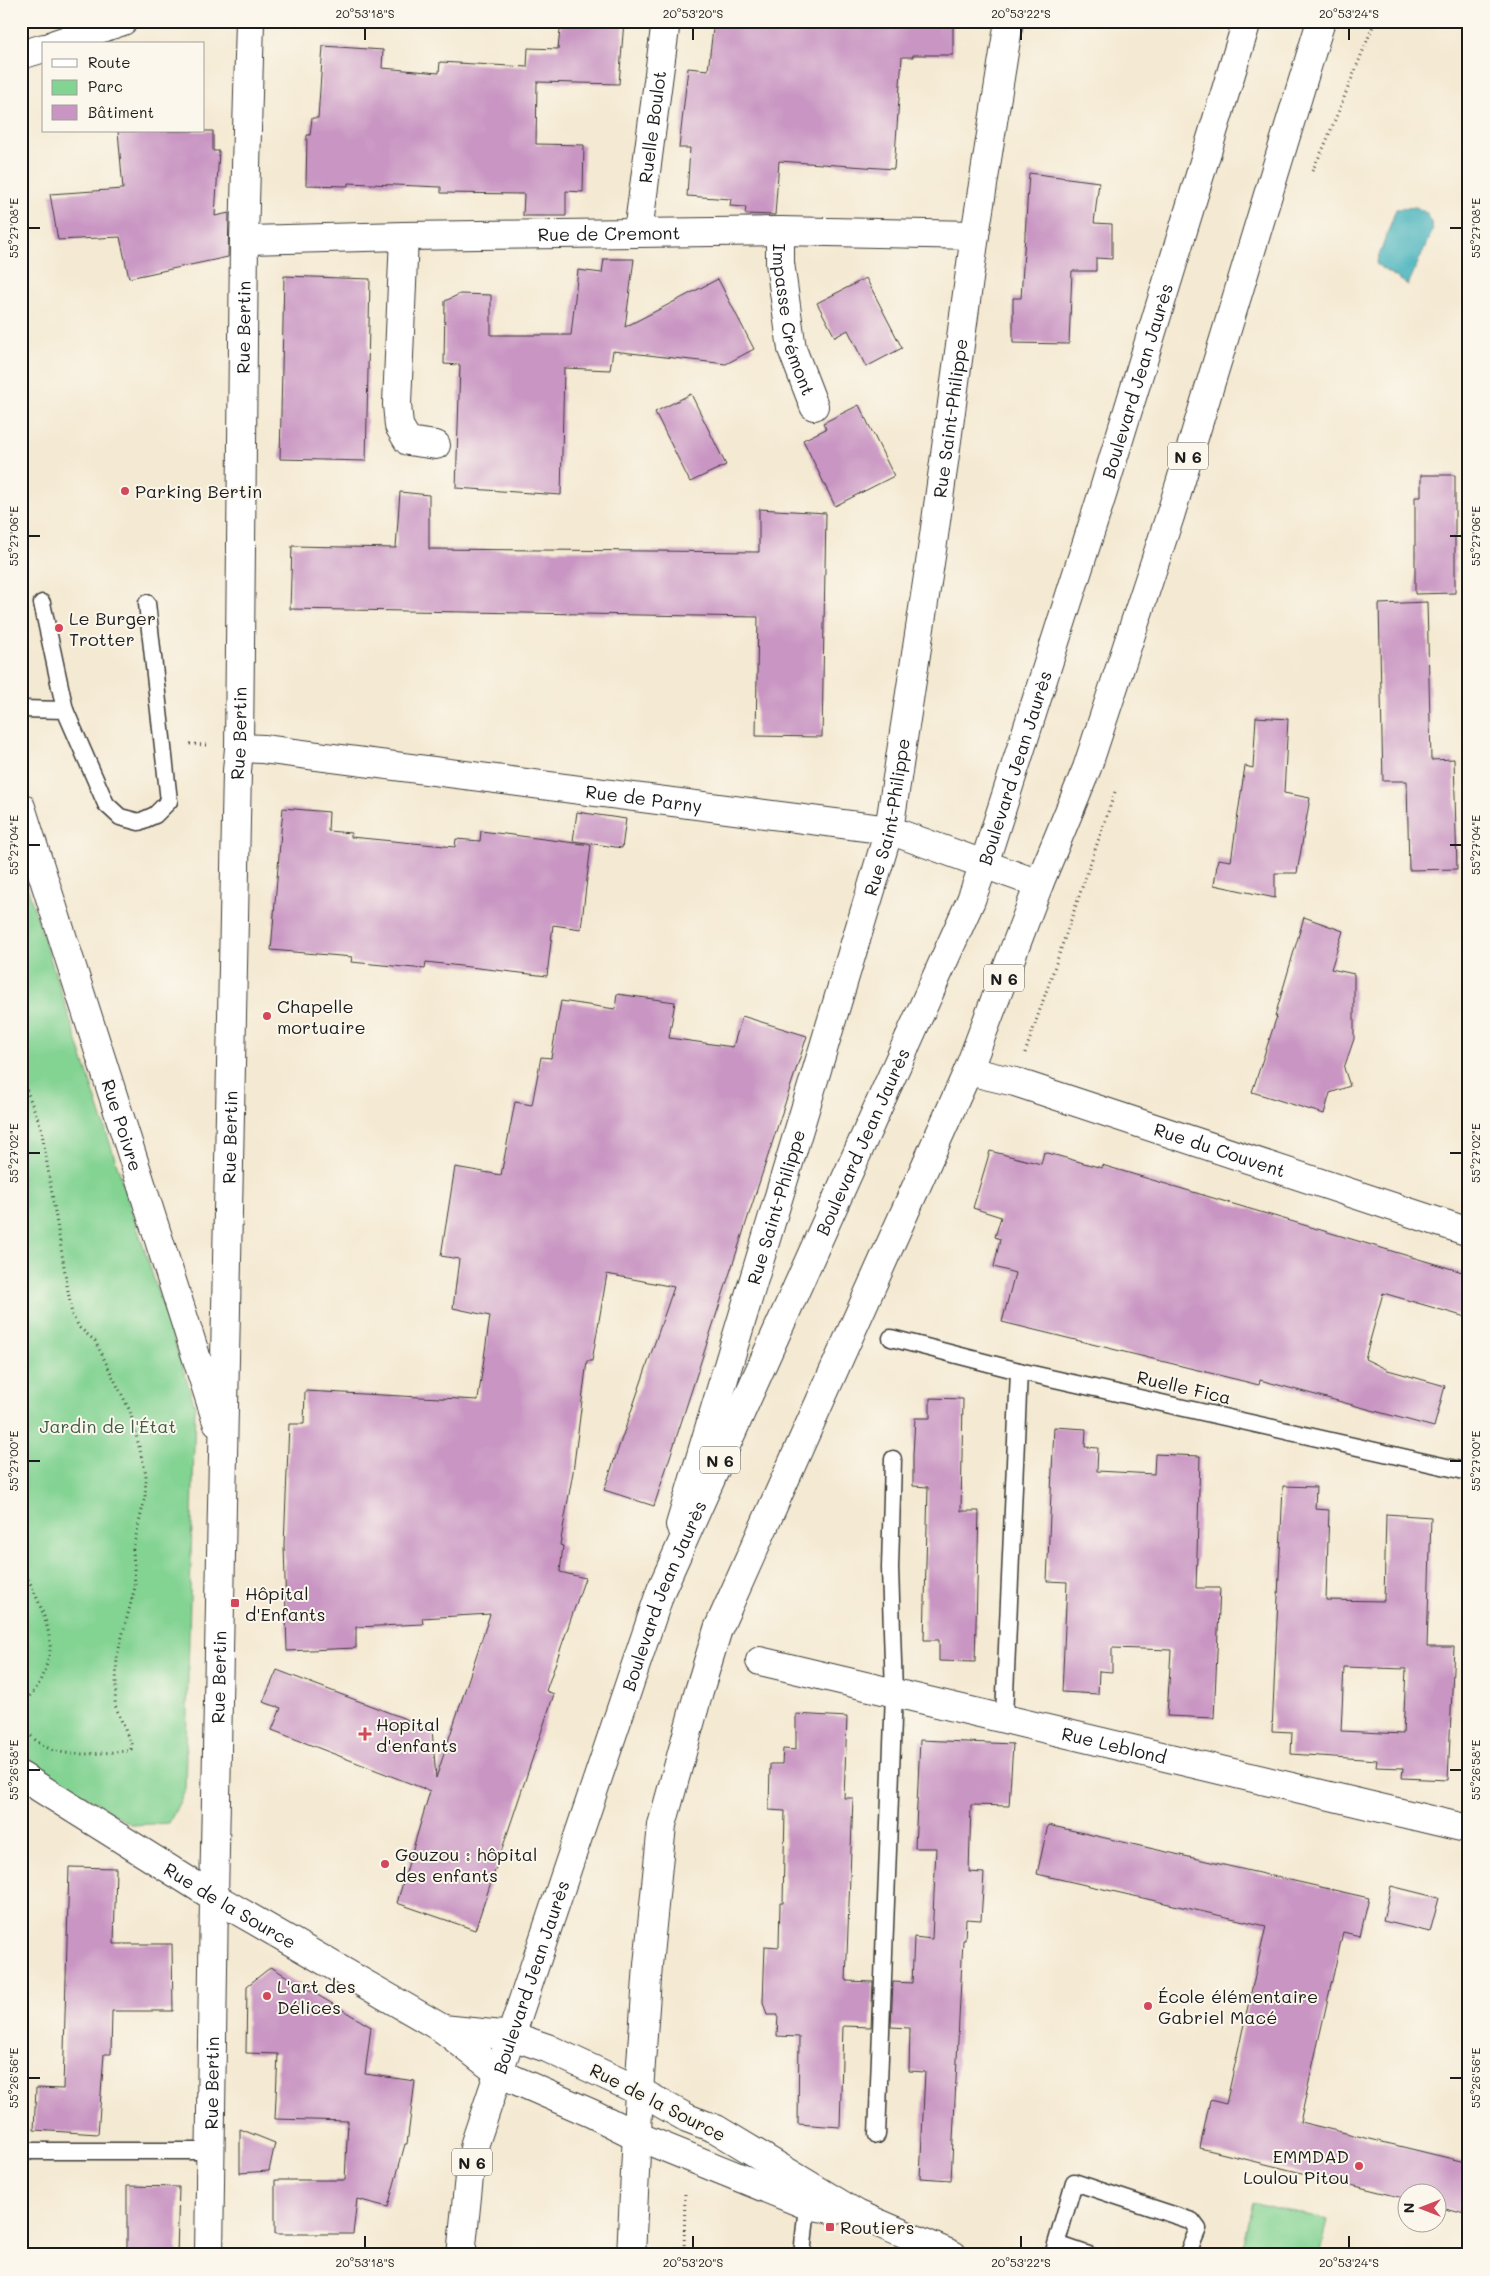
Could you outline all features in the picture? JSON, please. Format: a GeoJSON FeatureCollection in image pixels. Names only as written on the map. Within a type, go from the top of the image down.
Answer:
{"type":"FeatureCollection","features":[{"type":"Feature","properties":{"kind":"street"},"geometry":{"type":"LineString","coordinates":[[61,42],[123,21]]}},
{"type":"Feature","properties":{"kind":"street","name":"Rue Bertin"},"geometry":{"type":"LineString","coordinates":[[209,2255],[214,1897],[236,781],[239,748],[244,240],[250,21]]}},
{"type":"Feature","properties":{"kind":"street","name":"Ruelle Boulot"},"geometry":{"type":"LineString","coordinates":[[638,232],[666,21]]}},
{"type":"Feature","properties":{"kind":"street","name":"Rue Saint-Philippe"},"geometry":{"type":"LineString","coordinates":[[661,1590],[889,830],[932,550],[975,235],[1008,21]]}},
{"type":"Feature","properties":{"kind":"street","name":"Boulevard Jean Jaurès"},"geometry":{"type":"LineString","coordinates":[[461,2255],[469,2177],[475,2143],[661,1590],[963,918],[984,864],[1103,492],[1247,21]]}},
{"type":"Feature","properties":{"kind":"street","name":"N 6"},"geometry":{"type":"LineString","coordinates":[[631,2255],[639,2091],[648,1965],[662,1825],[716,1638],[968,1071],[1039,884],[1087,768],[1162,541],[1321,21]]}},
{"type":"Feature","properties":{"kind":"street"},"geometry":{"type":"LineString","coordinates":[[21,55],[42,49]]}},
{"type":"Feature","properties":{"kind":"street","name":"Rue de Cremont"},"geometry":{"type":"LineString","coordinates":[[244,240],[780,230],[975,235]]}},
{"type":"Feature","properties":{"kind":"street","name":"Impasse Crémont"},"geometry":{"type":"LineString","coordinates":[[780,230],[780,263],[792,349],[814,406]]}},
{"type":"Feature","properties":{"kind":"street"},"geometry":{"type":"LineString","coordinates":[[404,236],[397,404],[399,426],[408,441],[436,445]]}},
{"type":"Feature","properties":{"kind":"street","name":"Rue de Parny"},"geometry":{"type":"LineString","coordinates":[[239,748],[263,749],[889,830],[1039,884]]}},
{"type":"Feature","properties":{"kind":"street","name":"Rue Poivre"},"geometry":{"type":"LineString","coordinates":[[21,807],[224,1442]]}},
{"type":"Feature","properties":{"kind":"street","name":"Rue du Couvent"},"geometry":{"type":"LineString","coordinates":[[968,1071],[1016,1082],[1469,1232]]}},
{"type":"Feature","properties":{"kind":"street","name":"Rue Leblond"},"geometry":{"type":"LineString","coordinates":[[760,1660],[1469,1828]]}},
{"type":"Feature","properties":{"kind":"street","name":"Rue de la Source"},"geometry":{"type":"LineString","coordinates":[[21,1776],[214,1897],[443,2029],[499,2073],[593,2114],[637,2136],[807,2205],[857,2214]]}},
{"type":"Feature","properties":{"kind":"street","name":"Rue de la Source"},"geometry":{"type":"LineString","coordinates":[[443,2029],[512,2036],[547,2048],[639,2091],[687,2118],[716,2130],[857,2214],[953,2255]]}},
{"type":"Feature","properties":{"kind":"lane"},"geometry":{"type":"LineString","coordinates":[[42,603],[65,710],[106,804],[120,816],[139,822],[154,815],[169,801],[148,603]]}},
{"type":"Feature","properties":{"kind":"lane"},"geometry":{"type":"LineString","coordinates":[[21,709],[65,710]]}},
{"type":"Feature","properties":{"kind":"lane","name":"Ruelle Fica"},"geometry":{"type":"LineString","coordinates":[[891,1338],[1019,1371],[1469,1472]]}},
{"type":"Feature","properties":{"kind":"lane"},"geometry":{"type":"LineString","coordinates":[[1004,1717],[1019,1371]]}},
{"type":"Feature","properties":{"kind":"lane"},"geometry":{"type":"LineString","coordinates":[[877,2135],[894,1693],[890,1568],[893,1458]]}},
{"type":"Feature","properties":{"kind":"lane"},"geometry":{"type":"LineString","coordinates":[[21,2151],[211,2151]]}},
{"type":"Feature","properties":{"kind":"lane"},"geometry":{"type":"LineString","coordinates":[[1089,2255],[1055,2250],[1074,2182],[1192,2221],[1198,2229],[1187,2255]]}},
{"type":"Feature","properties":{"kind":"lane"},"geometry":{"type":"LineString","coordinates":[[802,2255],[807,2205]]}},
{"type":"Feature","properties":{"kind":"path"},"geometry":{"type":"LineString","coordinates":[[1312,171],[1324,147],[1375,21]]}},
{"type":"Feature","properties":{"kind":"path"},"geometry":{"type":"LineString","coordinates":[[162,742],[239,748]]}},
{"type":"Feature","properties":{"kind":"path"},"geometry":{"type":"LineString","coordinates":[[1016,1082],[1117,785]]}},
{"type":"Feature","properties":{"kind":"path"},"geometry":{"type":"LineString","coordinates":[[21,1076],[41,1127],[72,1315],[80,1328],[96,1342],[130,1411],[146,1474],[145,1497],[133,1549],[135,1587],[117,1656],[115,1705],[131,1744],[131,1749],[128,1751],[72,1754],[52,1752],[36,1740],[21,1722]]}},
{"type":"Feature","properties":{"kind":"path"},"geometry":{"type":"LineString","coordinates":[[21,1566],[32,1585],[46,1626],[50,1646],[50,1653],[41,1680],[32,1694],[21,1705]]}},
{"type":"Feature","properties":{"kind":"green space","name":"Jardin de l'État"},"geometry":{"type":"Polygon","coordinates":[[[21,868],[195,1406],[185,1791],[169,1823],[132,1825],[21,1755],[21,868]]]}},
{"type":"Feature","properties":{"kind":"green space"},"geometry":{"type":"Polygon","coordinates":[[[1253,2201],[1327,2220],[1319,2255],[1240,2255],[1253,2201]]]}},
{"type":"Feature","properties":{"kind":"water"},"geometry":{"type":"Polygon","coordinates":[[[1416,207],[1428,214],[1433,229],[1408,285],[1376,264],[1396,209],[1416,207]]]}},
{"type":"Feature","properties":{"kind":"building"},"geometry":{"type":"Polygon","coordinates":[[[561,21],[624,21],[619,84],[537,82],[536,144],[584,145],[583,192],[566,191],[566,216],[523,216],[524,194],[441,193],[441,187],[348,183],[348,186],[306,185],[307,135],[310,135],[312,118],[318,118],[323,46],[383,50],[382,68],[439,73],[440,62],[527,67],[528,48],[558,49],[561,21]]]}},
{"type":"Feature","properties":{"kind":"building"},"geometry":{"type":"Polygon","coordinates":[[[714,21],[825,21],[825,24],[886,26],[913,25],[913,21],[953,21],[953,55],[913,55],[913,57],[902,57],[894,169],[779,161],[775,215],[745,214],[746,207],[730,206],[731,199],[687,196],[690,148],[679,148],[688,68],[708,70],[714,21]]]}},
{"type":"Feature","properties":{"kind":"building"},"geometry":{"type":"Polygon","coordinates":[[[213,131],[213,151],[219,151],[215,216],[229,213],[228,257],[129,278],[120,237],[58,240],[50,194],[123,189],[118,132],[213,131]]]}},
{"type":"Feature","properties":{"kind":"building"},"geometry":{"type":"Polygon","coordinates":[[[1029,173],[1099,182],[1094,223],[1112,224],[1112,259],[1096,258],[1096,271],[1072,271],[1069,344],[1013,343],[1013,298],[1021,298],[1029,173]]]}},
{"type":"Feature","properties":{"kind":"building"},"geometry":{"type":"Polygon","coordinates":[[[604,259],[634,259],[625,327],[718,279],[754,349],[726,364],[613,351],[610,370],[564,368],[561,495],[456,488],[460,365],[444,364],[445,301],[460,294],[491,295],[491,335],[571,335],[578,270],[602,273],[604,259]]]}},
{"type":"Feature","properties":{"kind":"building"},"geometry":{"type":"Polygon","coordinates":[[[284,276],[370,279],[366,461],[280,459],[284,276]]]}},
{"type":"Feature","properties":{"kind":"building"},"geometry":{"type":"Polygon","coordinates":[[[866,278],[902,348],[866,367],[848,330],[835,337],[817,303],[866,278]]]}},
{"type":"Feature","properties":{"kind":"building"},"geometry":{"type":"Polygon","coordinates":[[[691,394],[726,465],[690,482],[655,412],[691,394]]]}},
{"type":"Feature","properties":{"kind":"building"},"geometry":{"type":"Polygon","coordinates":[[[859,405],[894,476],[835,506],[803,440],[826,429],[823,423],[859,405]]]}},
{"type":"Feature","properties":{"kind":"building"},"geometry":{"type":"Polygon","coordinates":[[[1421,475],[1455,475],[1455,593],[1415,594],[1415,497],[1421,497],[1421,475]]]}},
{"type":"Feature","properties":{"kind":"building"},"geometry":{"type":"Polygon","coordinates":[[[400,492],[429,495],[429,549],[759,552],[759,509],[826,513],[822,737],[756,736],[758,617],[290,609],[292,546],[396,548],[400,492]]]}},
{"type":"Feature","properties":{"kind":"building"},"geometry":{"type":"Polygon","coordinates":[[[1427,602],[1431,760],[1454,759],[1457,869],[1409,870],[1407,781],[1383,781],[1379,604],[1427,602]]]}},
{"type":"Feature","properties":{"kind":"building"},"geometry":{"type":"Polygon","coordinates":[[[1256,717],[1288,719],[1284,793],[1310,798],[1297,873],[1275,873],[1275,898],[1214,885],[1218,859],[1231,861],[1245,766],[1253,768],[1256,717]]]}},
{"type":"Feature","properties":{"kind":"building"},"geometry":{"type":"Polygon","coordinates":[[[283,808],[329,812],[328,831],[351,833],[351,837],[455,847],[456,839],[480,841],[481,831],[591,845],[581,929],[553,925],[547,976],[426,962],[425,969],[351,962],[352,957],[271,950],[283,808]]]}},
{"type":"Feature","properties":{"kind":"building"},"geometry":{"type":"Polygon","coordinates":[[[577,812],[626,819],[622,848],[573,841],[577,812]]]}},
{"type":"Feature","properties":{"kind":"building"},"geometry":{"type":"Polygon","coordinates":[[[1304,917],[1343,931],[1331,969],[1354,974],[1354,1039],[1344,1068],[1350,1086],[1330,1093],[1324,1114],[1252,1092],[1277,1016],[1275,1016],[1304,917]]]}},
{"type":"Feature","properties":{"kind":"building"},"geometry":{"type":"Polygon","coordinates":[[[617,994],[675,1002],[669,1038],[733,1047],[742,1016],[807,1036],[654,1506],[604,1490],[674,1287],[607,1274],[592,1361],[587,1361],[573,1472],[560,1545],[563,1546],[560,1572],[585,1578],[546,1691],[554,1694],[475,1930],[397,1903],[430,1791],[272,1730],[281,1708],[263,1702],[277,1670],[432,1729],[436,1778],[490,1614],[422,1618],[423,1624],[356,1627],[356,1648],[287,1651],[284,1545],[289,1424],[304,1424],[305,1391],[478,1400],[490,1316],[453,1308],[459,1259],[441,1256],[455,1167],[501,1175],[515,1102],[532,1105],[541,1057],[551,1058],[561,1001],[615,1009],[617,994]]]}},
{"type":"Feature","properties":{"kind":"building"},"geometry":{"type":"Polygon","coordinates":[[[990,1151],[1041,1164],[1044,1152],[1102,1168],[1102,1165],[1469,1274],[1469,1318],[1383,1293],[1365,1359],[1388,1370],[1445,1386],[1434,1427],[1260,1380],[1259,1385],[1002,1322],[1015,1273],[994,1267],[1000,1239],[995,1237],[1001,1217],[973,1208],[990,1151]]]}},
{"type":"Feature","properties":{"kind":"building"},"geometry":{"type":"Polygon","coordinates":[[[930,1398],[963,1399],[961,1511],[979,1511],[975,1662],[939,1661],[939,1640],[924,1640],[928,1487],[913,1486],[913,1455],[915,1418],[930,1418],[930,1398]]]}},
{"type":"Feature","properties":{"kind":"building"},"geometry":{"type":"Polygon","coordinates":[[[1054,1427],[1086,1429],[1085,1447],[1098,1448],[1097,1471],[1154,1474],[1155,1454],[1200,1456],[1196,1588],[1220,1588],[1214,1718],[1167,1716],[1171,1650],[1112,1648],[1112,1672],[1099,1671],[1098,1694],[1062,1692],[1067,1582],[1047,1581],[1054,1427]]]}},
{"type":"Feature","properties":{"kind":"building"},"geometry":{"type":"Polygon","coordinates":[[[1283,1486],[1316,1487],[1315,1509],[1329,1510],[1326,1600],[1384,1601],[1386,1514],[1431,1517],[1427,1647],[1454,1647],[1448,1780],[1402,1778],[1403,1768],[1376,1767],[1377,1760],[1291,1754],[1292,1732],[1272,1731],[1283,1486]],[[1344,1667],[1341,1731],[1403,1734],[1406,1669],[1344,1667]]]}},
{"type":"Feature","properties":{"kind":"building"},"geometry":{"type":"Polygon","coordinates":[[[796,1714],[847,1717],[844,1798],[853,1798],[846,1981],[873,1982],[871,2027],[843,2026],[840,2127],[798,2124],[799,2037],[777,2036],[778,2015],[767,2015],[763,2002],[765,1946],[779,1947],[780,1903],[783,1903],[785,1811],[769,1810],[770,1764],[782,1764],[783,1749],[796,1750],[796,1714]]]}},
{"type":"Feature","properties":{"kind":"building"},"geometry":{"type":"Polygon","coordinates":[[[920,1740],[1013,1744],[1009,1806],[971,1805],[969,1872],[984,1873],[981,1920],[966,1919],[965,1940],[963,1940],[951,2180],[920,2178],[925,2072],[909,2071],[910,2028],[891,2027],[893,1982],[912,1983],[914,1937],[932,1939],[936,1848],[915,1848],[920,1740]]]}},
{"type":"Feature","properties":{"kind":"building"},"geometry":{"type":"Polygon","coordinates":[[[1048,1825],[1369,1898],[1360,1936],[1343,1932],[1300,2122],[1469,2163],[1469,2214],[1448,2209],[1448,2184],[1398,2184],[1398,2197],[1200,2148],[1210,2100],[1226,2104],[1266,1926],[1037,1874],[1048,1825]]]}},
{"type":"Feature","properties":{"kind":"building"},"geometry":{"type":"Polygon","coordinates":[[[69,1867],[116,1868],[114,1944],[172,1944],[173,2011],[112,2011],[111,2054],[104,2054],[98,2134],[34,2130],[36,2088],[63,2089],[69,1867]]]}},
{"type":"Feature","properties":{"kind":"building"},"geometry":{"type":"Polygon","coordinates":[[[1391,1886],[1439,1898],[1430,1932],[1383,1921],[1391,1886]]]}},
{"type":"Feature","properties":{"kind":"building"},"geometry":{"type":"Polygon","coordinates":[[[271,1967],[371,2027],[365,2074],[415,2081],[407,2144],[405,2144],[388,2207],[357,2199],[353,2234],[275,2234],[275,2180],[345,2180],[348,2121],[275,2119],[278,2054],[246,2053],[247,1986],[271,1967]]]}},
{"type":"Feature","properties":{"kind":"building"},"geometry":{"type":"Polygon","coordinates":[[[240,2129],[275,2143],[269,2171],[240,2173],[240,2129]]]}},
{"type":"Feature","properties":{"kind":"building"},"geometry":{"type":"Polygon","coordinates":[[[127,2186],[179,2187],[177,2255],[127,2255],[127,2186]]]}},
{"type":"Feature","properties":{"kind":"place","name":"Parking Bertin"},"geometry":{"type":"Point","coordinates":[125,491]}},
{"type":"Feature","properties":{"kind":"place","name":"Le Burger Trotter"},"geometry":{"type":"Point","coordinates":[59,628]}},
{"type":"Feature","properties":{"kind":"place","name":"Chapelle mortuaire"},"geometry":{"type":"Point","coordinates":[267,1016]}},
{"type":"Feature","properties":{"kind":"place","name":"Hôpital d'Enfants"},"geometry":{"type":"Point","coordinates":[235,1603]}},
{"type":"Feature","properties":{"kind":"place","name":"Hopital d'enfants"},"geometry":{"type":"Point","coordinates":[365,1734]}},
{"type":"Feature","properties":{"kind":"place","name":"Gouzou : hôpital des enfants"},"geometry":{"type":"Point","coordinates":[385,1864]}},
{"type":"Feature","properties":{"kind":"place","name":"L'art des Délices"},"geometry":{"type":"Point","coordinates":[267,1996]}},
{"type":"Feature","properties":{"kind":"place","name":"École élémentaire Gabriel Macé"},"geometry":{"type":"Point","coordinates":[1148,2006]}},
{"type":"Feature","properties":{"kind":"place","name":"EMMDAD Loulou Pitou"},"geometry":{"type":"Point","coordinates":[1359,2166]}},
{"type":"Feature","properties":{"kind":"place","name":"Routiers"},"geometry":{"type":"Point","coordinates":[830,2227]}}]}
